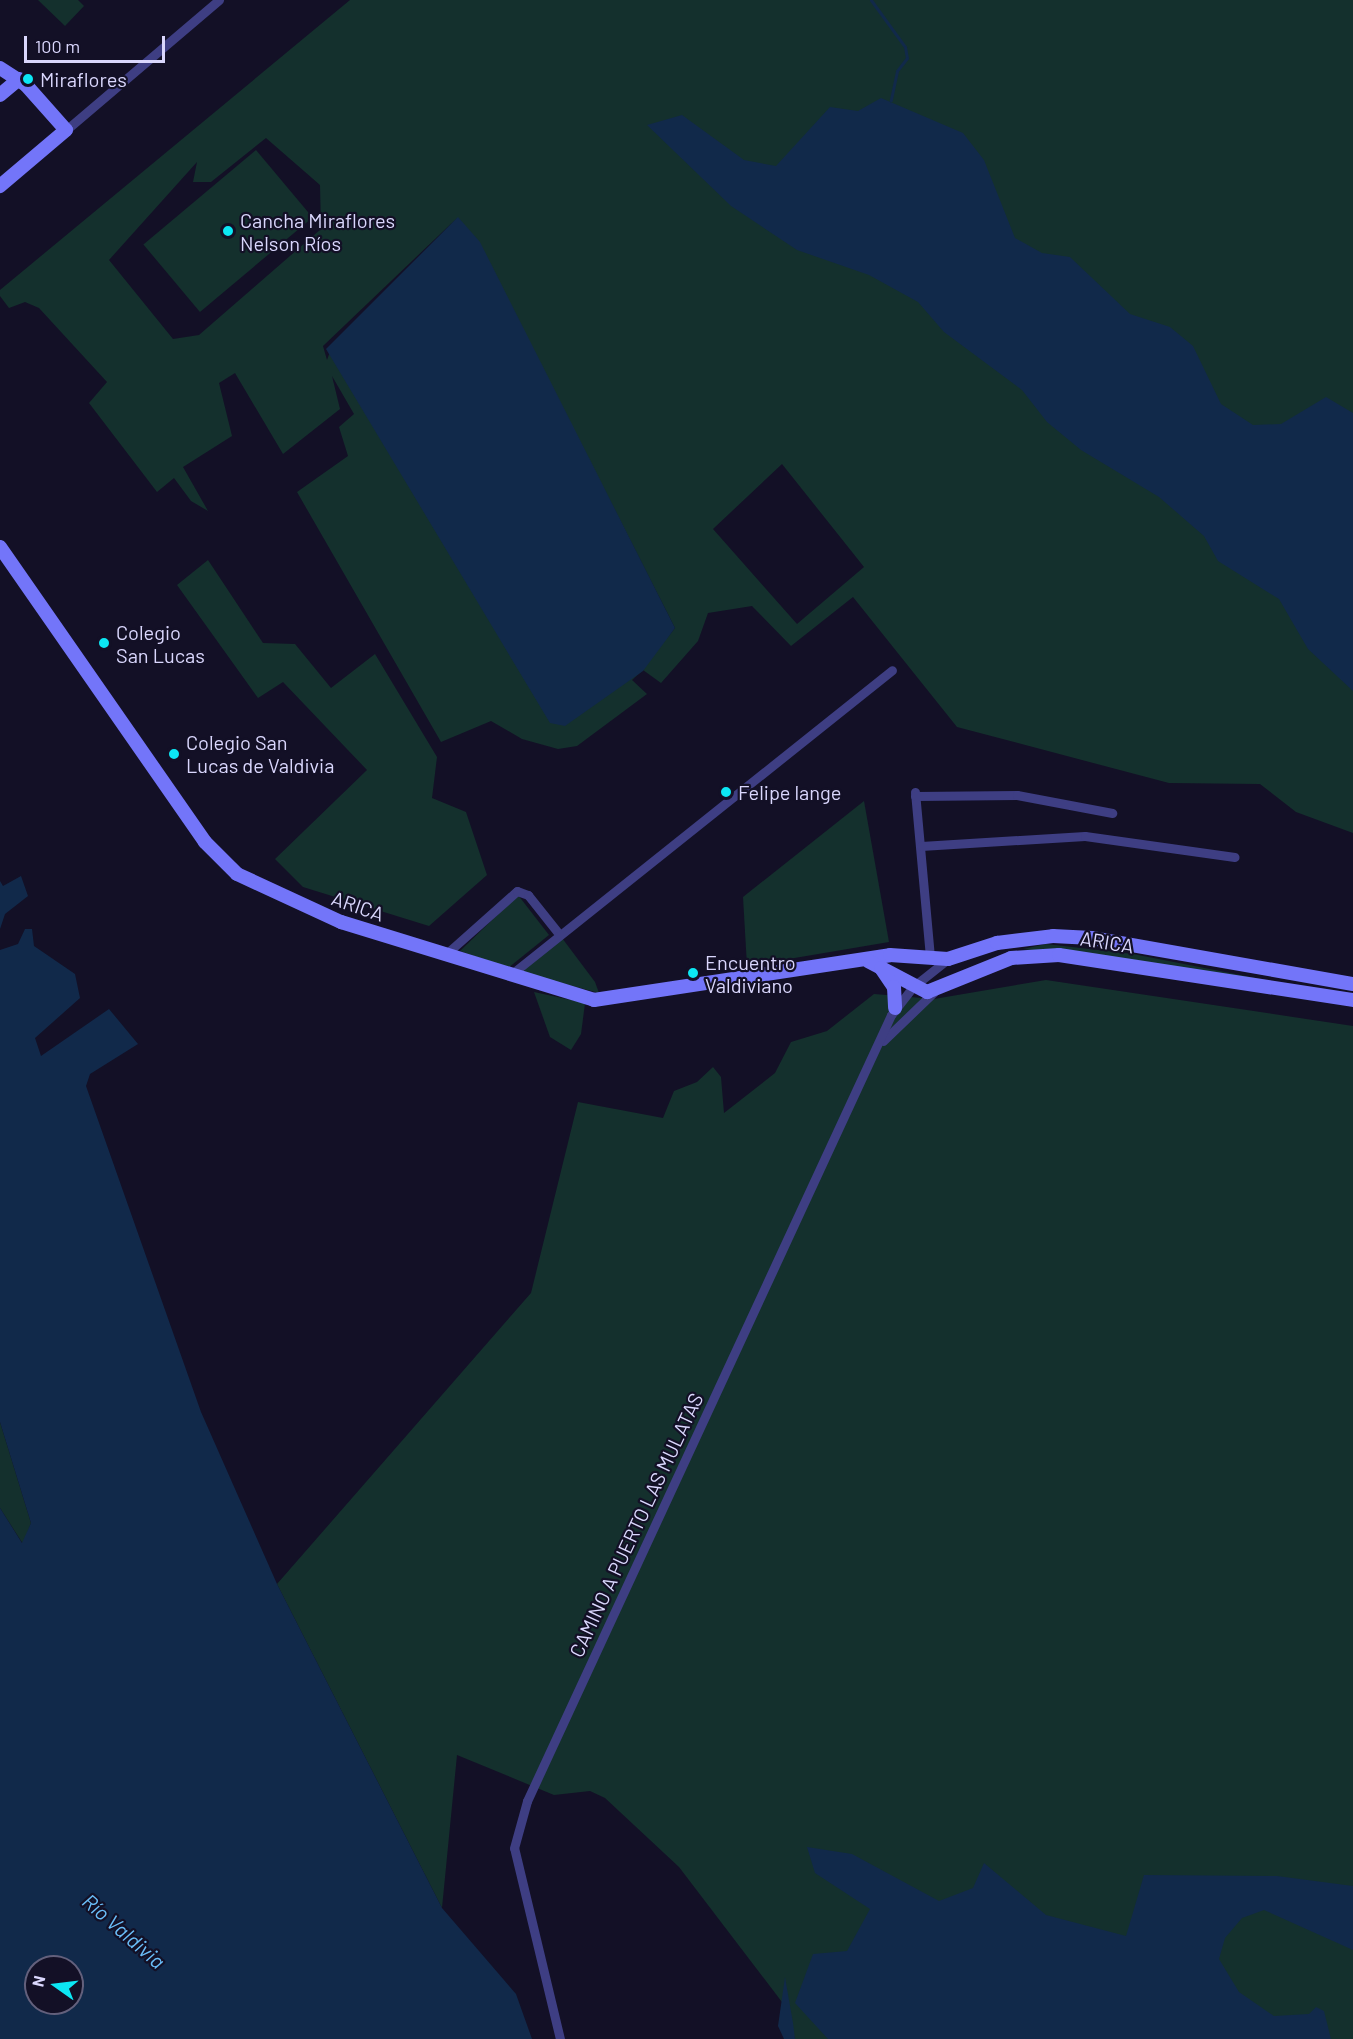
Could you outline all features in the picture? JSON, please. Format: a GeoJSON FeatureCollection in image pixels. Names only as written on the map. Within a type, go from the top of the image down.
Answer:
{"type":"FeatureCollection","features":[{"type":"Feature","properties":{"kind":"main road"},"geometry":{"type":"LineString","coordinates":[[0,68],[18,79],[66,130],[0,186]]}},
{"type":"Feature","properties":{"kind":"main road"},"geometry":{"type":"LineString","coordinates":[[0,95],[18,79]]}},
{"type":"Feature","properties":{"kind":"main road","name":"ARICA"},"geometry":{"type":"LineString","coordinates":[[0,547],[140,754],[205,842],[237,874],[340,922],[509,976],[594,1000],[872,963],[890,955],[948,959],[1014,940],[1073,936],[1353,984]]}},
{"type":"Feature","properties":{"kind":"main road","name":"ARICA"},"geometry":{"type":"LineString","coordinates":[[934,992],[1011,958],[1059,955],[1353,1000]]}},
{"type":"Feature","properties":{"kind":"main road"},"geometry":{"type":"LineString","coordinates":[[872,963],[914,986],[934,992]]}},
{"type":"Feature","properties":{"kind":"main road"},"geometry":{"type":"LineString","coordinates":[[872,963],[894,987],[895,1008]]}},
{"type":"Feature","properties":{"kind":"street"},"geometry":{"type":"LineString","coordinates":[[66,130],[219,0]]}},
{"type":"Feature","properties":{"kind":"street"},"geometry":{"type":"LineString","coordinates":[[509,976],[892,670]]}},
{"type":"Feature","properties":{"kind":"street"},"geometry":{"type":"LineString","coordinates":[[930,957],[915,793],[1017,795],[1112,813]]}},
{"type":"Feature","properties":{"kind":"street"},"geometry":{"type":"LineString","coordinates":[[921,846],[1085,836],[1235,857]]}},
{"type":"Feature","properties":{"kind":"street"},"geometry":{"type":"LineString","coordinates":[[446,954],[517,891],[528,895],[559,934]]}},
{"type":"Feature","properties":{"kind":"street","name":"CAMINO A PUERTO LAS MULATAS"},"geometry":{"type":"LineString","coordinates":[[560,2039],[514,1848],[527,1801],[895,1008],[914,986],[948,959]]}},
{"type":"Feature","properties":{"kind":"street","name":"CAMINO A PUERTO LAS MULATAS"},"geometry":{"type":"LineString","coordinates":[[881,1042],[934,992]]}},
{"type":"Feature","properties":{"kind":"green space"},"geometry":{"type":"Polygon","coordinates":[[[38,0],[78,0],[84,6],[65,26],[38,0]]]}},
{"type":"Feature","properties":{"kind":"green space"},"geometry":{"type":"Polygon","coordinates":[[[350,0],[1353,0],[1353,833],[1296,812],[1260,784],[1169,783],[957,727],[853,597],[791,646],[752,606],[708,613],[698,641],[661,683],[643,670],[632,680],[647,694],[577,746],[558,749],[522,739],[491,721],[441,742],[297,492],[348,456],[339,427],[354,414],[332,376],[340,409],[283,454],[235,373],[219,383],[232,436],[183,467],[208,511],[191,501],[174,478],[157,492],[89,403],[107,382],[39,308],[25,302],[9,308],[0,296],[0,290],[350,0]],[[266,138],[211,182],[193,182],[197,162],[109,260],[173,339],[199,335],[321,229],[320,185],[266,138]],[[457,218],[323,346],[327,360],[331,349],[457,218]],[[511,306],[668,637],[675,628],[511,306]],[[782,464],[713,529],[797,624],[864,567],[782,464]]]}},
{"type":"Feature","properties":{"kind":"green space","name":"Cancha Miraflores Nelson Ríos"},"geometry":{"type":"Polygon","coordinates":[[[256,150],[313,217],[200,312],[143,244],[256,150]]]}},
{"type":"Feature","properties":{"kind":"green space"},"geometry":{"type":"Polygon","coordinates":[[[208,560],[263,643],[295,644],[331,688],[375,654],[437,757],[432,798],[466,812],[487,875],[429,926],[303,887],[275,859],[367,770],[283,682],[258,698],[177,585],[208,560]]]}},
{"type":"Feature","properties":{"kind":"green space"},"geometry":{"type":"Polygon","coordinates":[[[864,801],[889,942],[747,966],[743,897],[864,801]]]}},
{"type":"Feature","properties":{"kind":"green space"},"geometry":{"type":"Polygon","coordinates":[[[518,895],[549,935],[508,968],[460,951],[518,895]]]}},
{"type":"Feature","properties":{"kind":"green space"},"geometry":{"type":"Polygon","coordinates":[[[562,938],[595,982],[599,993],[524,973],[525,966],[562,938]]]}},
{"type":"Feature","properties":{"kind":"green space"},"geometry":{"type":"Polygon","coordinates":[[[1046,944],[1133,954],[1271,981],[1023,949],[1046,944]]]}},
{"type":"Feature","properties":{"kind":"green space"},"geometry":{"type":"Polygon","coordinates":[[[1046,980],[1353,1026],[1353,2039],[795,2039],[785,2006],[679,1867],[605,1798],[590,1791],[554,1795],[457,1755],[442,1908],[277,1584],[531,1293],[578,1102],[663,1118],[674,1091],[697,1082],[713,1067],[721,1077],[724,1113],[775,1073],[791,1042],[827,1031],[874,994],[934,999],[1046,980]]]}},
{"type":"Feature","properties":{"kind":"green space"},"geometry":{"type":"Polygon","coordinates":[[[534,992],[585,1003],[581,1034],[571,1050],[550,1037],[534,992]]]}},
{"type":"Feature","properties":{"kind":"green space"},"geometry":{"type":"Polygon","coordinates":[[[0,1422],[31,1523],[23,1544],[0,1508],[0,1422]]]}},
{"type":"Feature","properties":{"kind":"water"},"geometry":{"type":"Polygon","coordinates":[[[881,98],[963,133],[984,160],[1015,238],[1042,253],[1070,257],[1130,314],[1170,327],[1193,346],[1221,404],[1253,425],[1281,424],[1326,397],[1353,413],[1353,691],[1308,649],[1279,599],[1218,561],[1204,536],[1159,497],[1081,450],[1047,422],[1022,390],[944,332],[918,302],[869,275],[797,250],[731,206],[647,125],[682,115],[744,160],[776,166],[830,107],[858,111],[881,98]]]}},
{"type":"Feature","properties":{"kind":"water"},"geometry":{"type":"Polygon","coordinates":[[[458,217],[480,242],[675,628],[643,671],[565,726],[550,723],[326,349],[458,217]]]}},
{"type":"Feature","properties":{"kind":"water"},"geometry":{"type":"Polygon","coordinates":[[[21,876],[28,896],[5,914],[0,929],[0,881],[3,886],[21,876]]]}},
{"type":"Feature","properties":{"kind":"water","name":"Río Valdivia"},"geometry":{"type":"Polygon","coordinates":[[[25,929],[32,929],[34,946],[75,974],[80,998],[35,1038],[41,1056],[109,1009],[138,1044],[90,1074],[86,1086],[201,1412],[277,1584],[442,1908],[516,1994],[532,2039],[0,2039],[0,1508],[22,1543],[31,1523],[0,1422],[0,950],[18,944],[25,929]]]}},
{"type":"Feature","properties":{"kind":"water"},"geometry":{"type":"Polygon","coordinates":[[[807,1847],[852,1854],[939,1901],[973,1888],[984,1863],[1046,1915],[1126,1936],[1144,1875],[1277,1876],[1353,1886],[1353,1950],[1264,1910],[1242,1918],[1225,1938],[1219,1959],[1239,1992],[1274,2016],[1309,2014],[1316,2007],[1324,2011],[1331,2039],[828,2039],[795,2003],[813,1954],[847,1951],[870,1909],[815,1873],[807,1847]]]}},
{"type":"Feature","properties":{"kind":"water"},"geometry":{"type":"Polygon","coordinates":[[[785,1977],[795,2039],[784,2039],[778,2026],[785,1977]]]}},
{"type":"Feature","properties":{"kind":"waterway"},"geometry":{"type":"LineString","coordinates":[[871,0],[905,47],[907,58],[897,71],[891,100]]}},
{"type":"Feature","properties":{"kind":"place","name":"Miraflores"},"geometry":{"type":"Point","coordinates":[28,79]}},
{"type":"Feature","properties":{"kind":"place","name":"Cancha Miraflores Nelson Ríos"},"geometry":{"type":"Point","coordinates":[228,231]}},
{"type":"Feature","properties":{"kind":"place","name":"Colegio San Lucas"},"geometry":{"type":"Point","coordinates":[104,643]}},
{"type":"Feature","properties":{"kind":"place","name":"Colegio San Lucas de Valdivia"},"geometry":{"type":"Point","coordinates":[174,754]}},
{"type":"Feature","properties":{"kind":"place","name":"Felipe lange"},"geometry":{"type":"Point","coordinates":[726,792]}},
{"type":"Feature","properties":{"kind":"place","name":"Encuentro Valdiviano"},"geometry":{"type":"Point","coordinates":[693,973]}}]}
